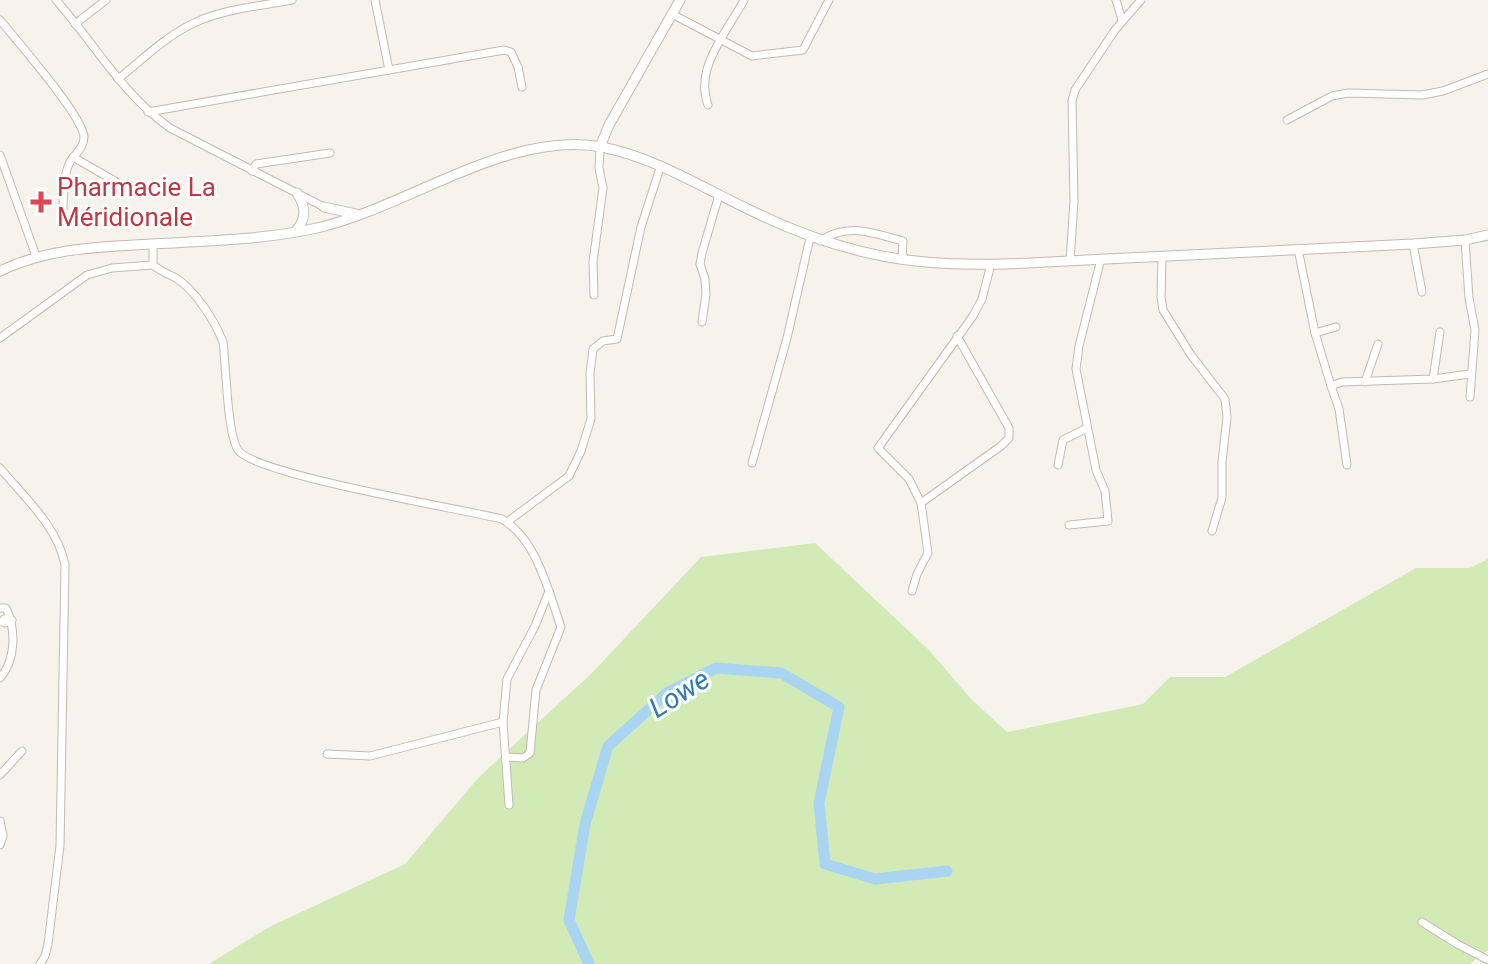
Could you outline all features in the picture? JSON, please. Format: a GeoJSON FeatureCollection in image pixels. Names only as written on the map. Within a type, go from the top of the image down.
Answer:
{"type":"FeatureCollection","features":[{"type":"Feature","properties":{"kind":"street"},"geometry":{"type":"LineString","coordinates":[[56,0],[118,79],[148,112],[170,128],[324,207],[342,213],[365,213]]}},
{"type":"Feature","properties":{"kind":"street"},"geometry":{"type":"LineString","coordinates":[[75,24],[106,0]]}},
{"type":"Feature","properties":{"kind":"street"},"geometry":{"type":"LineString","coordinates":[[118,79],[195,22],[292,0]]}},
{"type":"Feature","properties":{"kind":"street"},"geometry":{"type":"LineString","coordinates":[[375,0],[389,70]]}},
{"type":"Feature","properties":{"kind":"street"},"geometry":{"type":"LineString","coordinates":[[668,0],[672,14],[721,42],[757,57],[803,50],[829,0]]}},
{"type":"Feature","properties":{"kind":"street"},"geometry":{"type":"LineString","coordinates":[[594,295],[593,262],[603,188],[599,168],[600,147],[609,125],[680,0]]}},
{"type":"Feature","properties":{"kind":"street"},"geometry":{"type":"LineString","coordinates":[[708,105],[703,92],[704,77],[713,51],[744,0]]}},
{"type":"Feature","properties":{"kind":"street"},"geometry":{"type":"LineString","coordinates":[[1116,0],[1122,20]]}},
{"type":"Feature","properties":{"kind":"street"},"geometry":{"type":"LineString","coordinates":[[1070,261],[1074,200],[1072,101],[1075,90],[1122,20],[1141,0]]}},
{"type":"Feature","properties":{"kind":"street"},"geometry":{"type":"LineString","coordinates":[[0,20],[80,125],[83,142],[66,173],[62,220]]}},
{"type":"Feature","properties":{"kind":"street"},"geometry":{"type":"LineString","coordinates":[[148,112],[504,50],[511,52],[516,59],[522,87]]}},
{"type":"Feature","properties":{"kind":"street"},"geometry":{"type":"LineString","coordinates":[[1287,120],[1332,96],[1348,93],[1422,95],[1443,91],[1488,74]]}},
{"type":"Feature","properties":{"kind":"street"},"geometry":{"type":"LineString","coordinates":[[0,271],[36,256],[73,249],[295,232],[328,225],[522,152],[556,144],[600,147],[661,165],[815,239],[856,252],[942,264],[1070,261],[1413,244],[1488,235]]}},
{"type":"Feature","properties":{"kind":"street"},"geometry":{"type":"LineString","coordinates":[[252,171],[256,164],[266,161],[330,153]]}},
{"type":"Feature","properties":{"kind":"street"},"geometry":{"type":"LineString","coordinates":[[0,155],[6,187],[36,256]]}},
{"type":"Feature","properties":{"kind":"street"},"geometry":{"type":"LineString","coordinates":[[73,157],[120,184]]}},
{"type":"Feature","properties":{"kind":"street"},"geometry":{"type":"LineString","coordinates":[[507,522],[569,476],[581,451],[591,419],[591,358],[597,345],[617,339],[641,227],[661,165]]}},
{"type":"Feature","properties":{"kind":"street"},"geometry":{"type":"LineString","coordinates":[[295,232],[302,223],[305,211],[297,193]]}},
{"type":"Feature","properties":{"kind":"street"},"geometry":{"type":"LineString","coordinates":[[702,322],[706,294],[700,264],[719,195]]}},
{"type":"Feature","properties":{"kind":"street"},"geometry":{"type":"LineString","coordinates":[[324,207],[330,218],[328,225]]}},
{"type":"Feature","properties":{"kind":"street"},"geometry":{"type":"LineString","coordinates":[[815,239],[845,230],[903,241],[902,260]]}},
{"type":"Feature","properties":{"kind":"street"},"geometry":{"type":"LineString","coordinates":[[752,463],[815,239]]}},
{"type":"Feature","properties":{"kind":"street"},"geometry":{"type":"LineString","coordinates":[[1465,240],[1469,298],[1475,330],[1470,397]]}},
{"type":"Feature","properties":{"kind":"street"},"geometry":{"type":"LineString","coordinates":[[153,244],[153,265]]}},
{"type":"Feature","properties":{"kind":"street"},"geometry":{"type":"LineString","coordinates":[[1413,244],[1422,292]]}},
{"type":"Feature","properties":{"kind":"street"},"geometry":{"type":"LineString","coordinates":[[1298,249],[1315,333],[1339,409],[1347,465]]}},
{"type":"Feature","properties":{"kind":"street"},"geometry":{"type":"LineString","coordinates":[[1162,257],[1163,310],[1191,355],[1225,399],[1227,417],[1222,498],[1212,531]]}},
{"type":"Feature","properties":{"kind":"street"},"geometry":{"type":"LineString","coordinates":[[1069,525],[1108,521],[1105,491],[1096,470],[1076,369],[1101,259]]}},
{"type":"Feature","properties":{"kind":"street"},"geometry":{"type":"LineString","coordinates":[[912,591],[928,553],[921,503],[909,479],[878,448],[982,299],[991,264]]}},
{"type":"Feature","properties":{"kind":"street"},"geometry":{"type":"LineString","coordinates":[[0,338],[87,275],[112,268],[153,265],[176,279],[193,295],[220,333],[232,423],[241,453],[287,471],[331,483],[410,502],[481,513],[507,522],[532,550],[561,627],[536,690],[530,753],[523,758],[507,757]]}},
{"type":"Feature","properties":{"kind":"street"},"geometry":{"type":"LineString","coordinates":[[1315,333],[1336,327]]}},
{"type":"Feature","properties":{"kind":"street"},"geometry":{"type":"LineString","coordinates":[[1433,379],[1440,332]]}},
{"type":"Feature","properties":{"kind":"street"},"geometry":{"type":"LineString","coordinates":[[921,503],[1009,438],[1009,428],[957,336]]}},
{"type":"Feature","properties":{"kind":"street"},"geometry":{"type":"LineString","coordinates":[[1365,382],[1378,344]]}},
{"type":"Feature","properties":{"kind":"street"},"geometry":{"type":"LineString","coordinates":[[1331,386],[1342,382],[1433,379],[1470,374]]}},
{"type":"Feature","properties":{"kind":"street"},"geometry":{"type":"LineString","coordinates":[[1058,465],[1063,440],[1087,428]]}},
{"type":"Feature","properties":{"kind":"street"},"geometry":{"type":"LineString","coordinates":[[0,468],[52,532],[63,553],[65,565],[60,846],[50,933],[40,964]]}},
{"type":"Feature","properties":{"kind":"street"},"geometry":{"type":"LineString","coordinates":[[509,805],[503,722],[507,679],[535,626],[549,591]]}},
{"type":"Feature","properties":{"kind":"street"},"geometry":{"type":"LineString","coordinates":[[0,608],[6,608],[12,620],[12,647],[5,672],[0,678]]}},
{"type":"Feature","properties":{"kind":"street"},"geometry":{"type":"LineString","coordinates":[[327,754],[370,756],[503,722]]}},
{"type":"Feature","properties":{"kind":"street"},"geometry":{"type":"LineString","coordinates":[[0,775],[22,751]]}},
{"type":"Feature","properties":{"kind":"street"},"geometry":{"type":"LineString","coordinates":[[0,821],[3,836],[0,845]]}},
{"type":"Feature","properties":{"kind":"street"},"geometry":{"type":"LineString","coordinates":[[1422,922],[1488,960]]}},
{"type":"Feature","properties":{"kind":"green space"},"geometry":{"type":"Polygon","coordinates":[[[815,543],[929,650],[971,699],[1007,732],[1143,704],[1170,677],[1225,677],[1416,568],[1470,568],[1488,559],[1488,950],[1470,964],[209,964],[269,927],[405,864],[479,777],[592,673],[701,557],[815,543]]]}},
{"type":"Feature","properties":{"kind":"waterway","name":"Lowe"},"geometry":{"type":"LineString","coordinates":[[589,964],[569,920],[585,824],[608,746],[667,693],[716,668],[781,673],[839,707],[819,803],[825,864],[875,879],[947,871]]}},
{"type":"Feature","properties":{"kind":"place","name":"Pharmacie La Méridionale"},"geometry":{"type":"Point","coordinates":[41,202]}}]}
